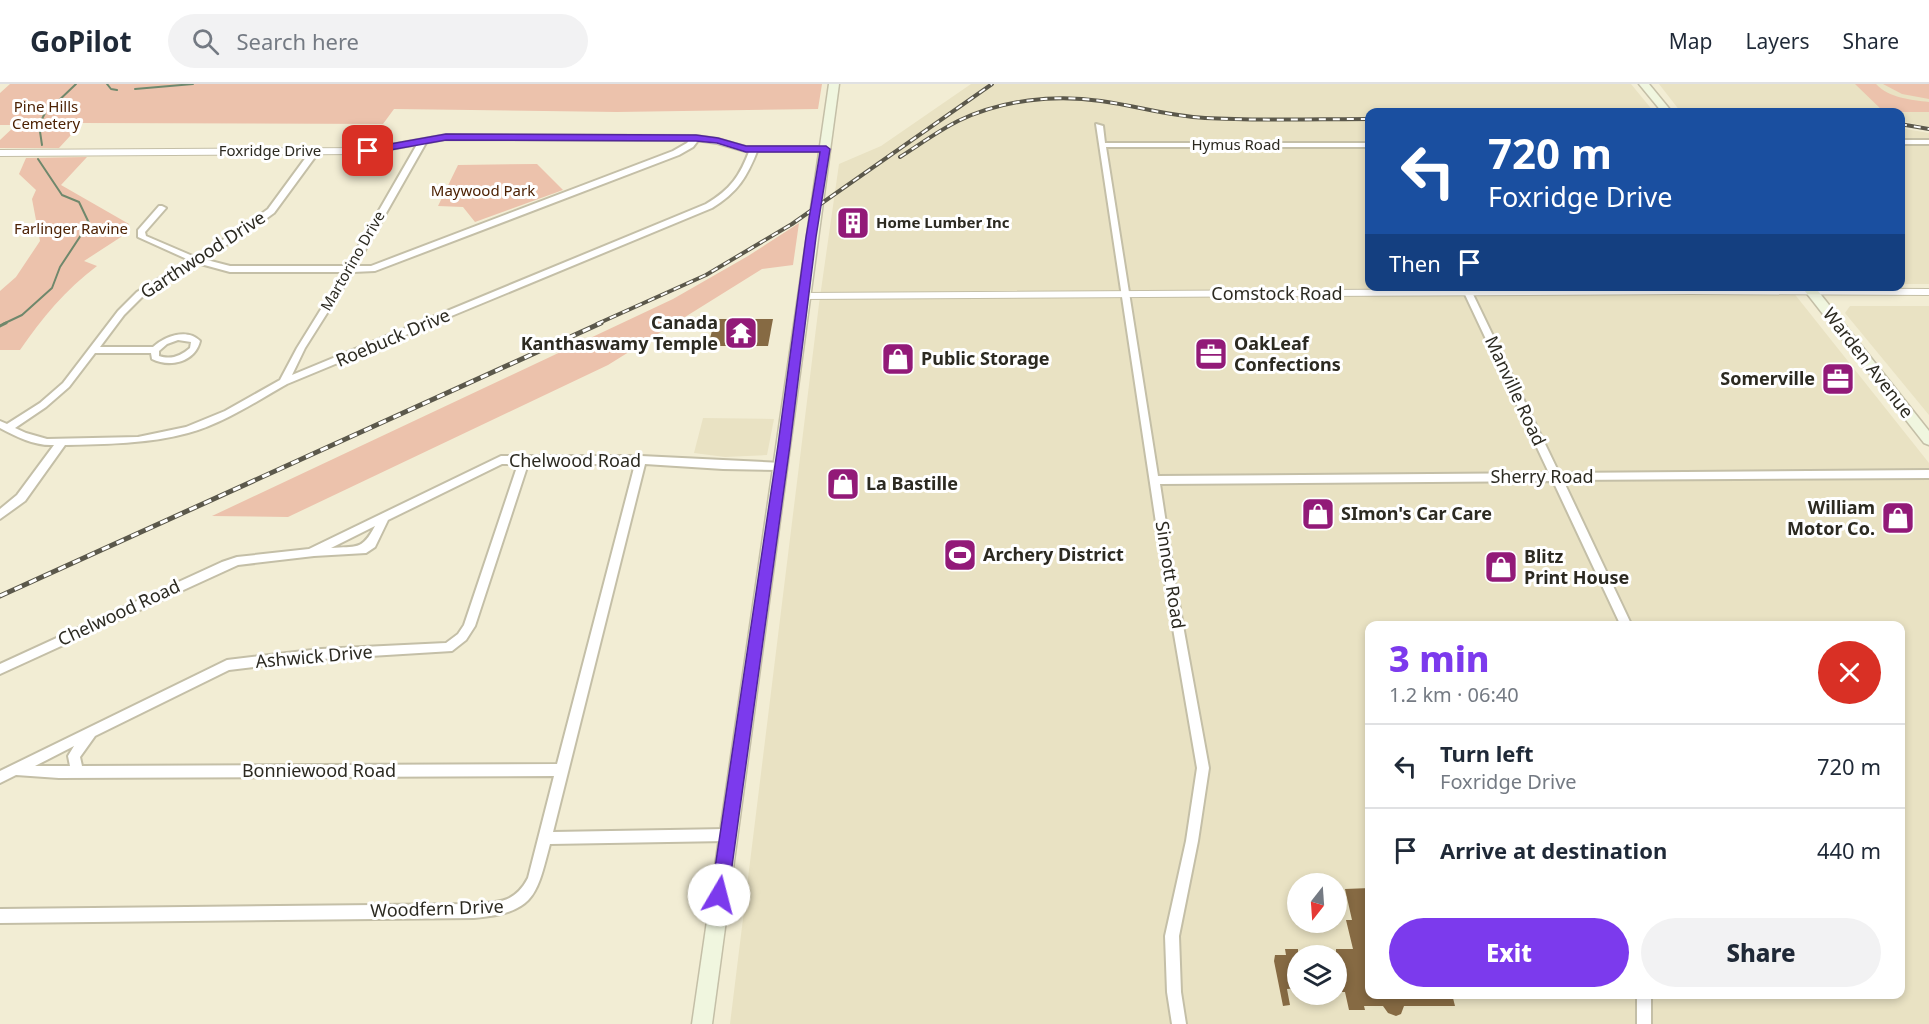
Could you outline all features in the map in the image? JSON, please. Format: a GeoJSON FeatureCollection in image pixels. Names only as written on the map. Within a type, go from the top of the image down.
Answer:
{"type":"FeatureCollection","features":[{"type":"Feature","properties":{"kind":"main road"},"geometry":{"type":"LineString","coordinates":[[702,1024],[834,84]]}},
{"type":"Feature","properties":{"kind":"main road"},"geometry":{"type":"LineString","coordinates":[[1644,84],[1664,108]]}},
{"type":"Feature","properties":{"kind":"main road","name":"Warden Avenue"},"geometry":{"type":"LineString","coordinates":[[1811,291],[1929,440]]}},
{"type":"Feature","properties":{"kind":"street","name":"Sinnott Road"},"geometry":{"type":"LineString","coordinates":[[1099,126],[1156,480],[1169,576],[1203,768],[1192,841],[1172,936],[1174,992],[1179,1024]]}},
{"type":"Feature","properties":{"kind":"street","name":"Foxridge Drive"},"geometry":{"type":"LineString","coordinates":[[0,153],[368,151],[446,137],[696,138],[754,149],[826,149]]}},
{"type":"Feature","properties":{"kind":"street"},"geometry":{"type":"LineString","coordinates":[[162,208],[145,225],[141,232],[142,237],[196,259],[243,270],[372,269],[676,153],[690,145],[696,138]]}},
{"type":"Feature","properties":{"kind":"street","name":"Martorino Drive"},"geometry":{"type":"LineString","coordinates":[[284,382],[301,348],[350,269],[423,141]]}},
{"type":"Feature","properties":{"kind":"street"},"geometry":{"type":"LineString","coordinates":[[1905,142],[1929,142]]}},
{"type":"Feature","properties":{"kind":"street","name":"Hymus Road"},"geometry":{"type":"LineString","coordinates":[[1103,146],[1365,145]]}},
{"type":"Feature","properties":{"kind":"street","name":"Roebuck Drive"},"geometry":{"type":"LineString","coordinates":[[4,426],[34,439],[62,442],[138,440],[181,432],[228,412],[284,382],[709,206],[728,194],[740,182],[748,169],[754,149]]}},
{"type":"Feature","properties":{"kind":"street","name":"Garthwood Drive"},"geometry":{"type":"LineString","coordinates":[[4,426],[60,390],[95,351],[121,313],[140,294],[245,230],[271,211],[315,151]]}},
{"type":"Feature","properties":{"kind":"street","name":"Comstock Road"},"geometry":{"type":"LineString","coordinates":[[804,296],[1398,291]]}},
{"type":"Feature","properties":{"kind":"street","name":"Manville Road"},"geometry":{"type":"LineString","coordinates":[[1466,291],[1626,621]]}},
{"type":"Feature","properties":{"kind":"street","name":"Comstock Road"},"geometry":{"type":"LineString","coordinates":[[1889,291],[1929,292]]}},
{"type":"Feature","properties":{"kind":"street"},"geometry":{"type":"LineString","coordinates":[[95,351],[155,350]]}},
{"type":"Feature","properties":{"kind":"street"},"geometry":{"type":"LineString","coordinates":[[0,515],[21,498],[62,442]]}},
{"type":"Feature","properties":{"kind":"street","name":"Ashwick Drive"},"geometry":{"type":"LineString","coordinates":[[0,777],[17,771],[92,731],[227,665],[321,654],[448,648],[462,638],[469,626],[524,460]]}},
{"type":"Feature","properties":{"kind":"street","name":"Chelwood Road"},"geometry":{"type":"LineString","coordinates":[[311,553],[495,462],[641,460],[779,466]]}},
{"type":"Feature","properties":{"kind":"street","name":"Woodfern Drive"},"geometry":{"type":"LineString","coordinates":[[0,916],[474,911],[512,907],[529,891],[641,460]]}},
{"type":"Feature","properties":{"kind":"street","name":"Sherry Road"},"geometry":{"type":"LineString","coordinates":[[1156,480],[1929,474]]}},
{"type":"Feature","properties":{"kind":"street","name":"Chelwood Road"},"geometry":{"type":"LineString","coordinates":[[0,669],[237,561],[362,550],[369,547],[384,518]]}},
{"type":"Feature","properties":{"kind":"street"},"geometry":{"type":"LineString","coordinates":[[77,772],[74,756],[92,731]]}},
{"type":"Feature","properties":{"kind":"street","name":"Bonniewood Road"},"geometry":{"type":"LineString","coordinates":[[17,771],[561,770]]}},
{"type":"Feature","properties":{"kind":"street"},"geometry":{"type":"LineString","coordinates":[[544,838],[728,834]]}},
{"type":"Feature","properties":{"kind":"street"},"geometry":{"type":"LineString","coordinates":[[1644,999],[1644,1024]]}},
{"type":"Feature","properties":{"kind":"shaded area"},"geometry":{"type":"Polygon","coordinates":[[[971,84],[1631,84],[1651,108],[1365,108],[1365,291],[1792,291],[1929,463],[1929,1024],[730,1024],[819,304],[839,164],[881,146],[971,84]]]}},
{"type":"Feature","properties":{"kind":"shaded area"},"geometry":{"type":"Polygon","coordinates":[[[1659,84],[1929,84],[1929,127],[1905,122],[1905,108],[1678,108],[1659,84]]]}},
{"type":"Feature","properties":{"kind":"shaded area"},"geometry":{"type":"Polygon","coordinates":[[[1905,129],[1929,133],[1929,284],[1905,284],[1905,129]]]}},
{"type":"Feature","properties":{"kind":"shaded area"},"geometry":{"type":"Polygon","coordinates":[[[1850,306],[1929,306],[1929,415],[1845,313],[1850,306]]]}},
{"type":"Feature","properties":{"kind":"shaded area"},"geometry":{"type":"Polygon","coordinates":[[[703,418],[774,419],[767,455],[725,457],[694,453],[703,418]]]}},
{"type":"Feature","properties":{"kind":"green space","name":"Pine Hills Cemetery"},"geometry":{"type":"Polygon","coordinates":[[[10,84],[822,84],[818,109],[617,112],[394,109],[383,124],[82,123],[59,148],[0,148],[0,140],[16,125],[0,125],[0,93],[10,84]]]}},
{"type":"Feature","properties":{"kind":"green space"},"geometry":{"type":"Polygon","coordinates":[[[1855,84],[1876,84],[1894,95],[1929,102],[1929,112],[1905,112],[1905,108],[1880,108],[1855,84]]]}},
{"type":"Feature","properties":{"kind":"green space"},"geometry":{"type":"Polygon","coordinates":[[[1883,84],[1929,84],[1929,99],[1902,94],[1883,84]]]}},
{"type":"Feature","properties":{"kind":"green space","name":"Farlinger Ravine"},"geometry":{"type":"Polygon","coordinates":[[[87,157],[61,185],[129,224],[124,235],[84,261],[97,266],[55,305],[20,350],[0,350],[0,291],[16,277],[40,241],[32,199],[36,190],[19,174],[26,158],[87,157]]]}},
{"type":"Feature","properties":{"kind":"green space","name":"Maywood Park"},"geometry":{"type":"Polygon","coordinates":[[[537,164],[563,190],[475,222],[463,207],[438,206],[458,165],[537,164]]]}},
{"type":"Feature","properties":{"kind":"green space"},"geometry":{"type":"Polygon","coordinates":[[[799,223],[793,265],[762,269],[608,365],[288,517],[212,516],[673,299],[748,256],[799,223]]]}},
{"type":"Feature","properties":{"kind":"building","name":"Home Lumber Inc"},"geometry":{"type":"Polygon","coordinates":[[[843,218],[860,218],[862,220],[861,230],[842,230],[843,218]]]}},
{"type":"Feature","properties":{"kind":"building","name":"Canada Kanthaswamy Temple"},"geometry":{"type":"Polygon","coordinates":[[[715,319],[773,319],[768,346],[708,346],[715,319]]]}},
{"type":"Feature","properties":{"kind":"building"},"geometry":{"type":"Polygon","coordinates":[[[1365,888],[1365,999],[1453,999],[1455,1006],[1404,1006],[1401,1014],[1396,1016],[1388,1013],[1383,1006],[1364,1006],[1365,1010],[1349,1010],[1347,949],[1353,949],[1347,920],[1352,920],[1347,889],[1365,888]]]}},
{"type":"Feature","properties":{"kind":"building"},"geometry":{"type":"Polygon","coordinates":[[[1285,949],[1287,949],[1287,1005],[1290,1005],[1283,1006],[1274,961],[1275,955],[1286,955],[1285,949]]]}},
{"type":"Feature","properties":{"kind":"waterway"},"geometry":{"type":"LineString","coordinates":[[53,106],[76,84]]}},
{"type":"Feature","properties":{"kind":"waterway"},"geometry":{"type":"LineString","coordinates":[[107,84],[111,89],[117,90]]}},
{"type":"Feature","properties":{"kind":"waterway"},"geometry":{"type":"LineString","coordinates":[[135,89],[193,84]]}},
{"type":"Feature","properties":{"kind":"waterway"},"geometry":{"type":"LineString","coordinates":[[42,145],[39,125],[45,113]]}},
{"type":"Feature","properties":{"kind":"waterway"},"geometry":{"type":"LineString","coordinates":[[3,324],[22,315],[52,288],[60,267],[89,223],[79,202],[62,195],[38,159]]}},
{"type":"Feature","properties":{"kind":"waterway"},"geometry":{"type":"LineString","coordinates":[[0,326],[6,323]]}},
{"type":"Feature","properties":{"kind":"railway"},"geometry":{"type":"LineString","coordinates":[[597,324],[706,275],[792,224],[992,84]]}},
{"type":"Feature","properties":{"kind":"railway"},"geometry":{"type":"LineString","coordinates":[[900,157],[958,121],[992,108],[1028,100],[1083,99],[1205,118],[1365,119]]}},
{"type":"Feature","properties":{"kind":"railway"},"geometry":{"type":"LineString","coordinates":[[1905,125],[1929,129]]}},
{"type":"Feature","properties":{"kind":"railway"},"geometry":{"type":"LineString","coordinates":[[0,596],[601,323]]}},
{"type":"Feature","properties":{"kind":"place","name":"Home Lumber Inc"},"geometry":{"type":"Point","coordinates":[853,223]}},
{"type":"Feature","properties":{"kind":"place","name":"Canada Kanthaswamy Temple"},"geometry":{"type":"Point","coordinates":[741,333]}},
{"type":"Feature","properties":{"kind":"place","name":"OakLeaf Confections"},"geometry":{"type":"Point","coordinates":[1211,354]}},
{"type":"Feature","properties":{"kind":"place","name":"Public Storage"},"geometry":{"type":"Point","coordinates":[898,359]}},
{"type":"Feature","properties":{"kind":"place","name":"Somerville"},"geometry":{"type":"Point","coordinates":[1838,379]}},
{"type":"Feature","properties":{"kind":"place","name":"La Bastille"},"geometry":{"type":"Point","coordinates":[843,484]}},
{"type":"Feature","properties":{"kind":"place","name":"SImon's Car Care"},"geometry":{"type":"Point","coordinates":[1318,514]}},
{"type":"Feature","properties":{"kind":"place","name":"William Motor Co."},"geometry":{"type":"Point","coordinates":[1898,518]}},
{"type":"Feature","properties":{"kind":"place","name":"Archery District"},"geometry":{"type":"Point","coordinates":[960,555]}},
{"type":"Feature","properties":{"kind":"place","name":"Blitz Print House"},"geometry":{"type":"Point","coordinates":[1501,567]}},
{"type":"Feature","properties":{"kind":"route"},"geometry":{"type":"LineString","coordinates":[[368,151],[446,137],[707,138],[746,149],[826,149],[811,237],[784,445],[779,466],[719,895]]}}]}
